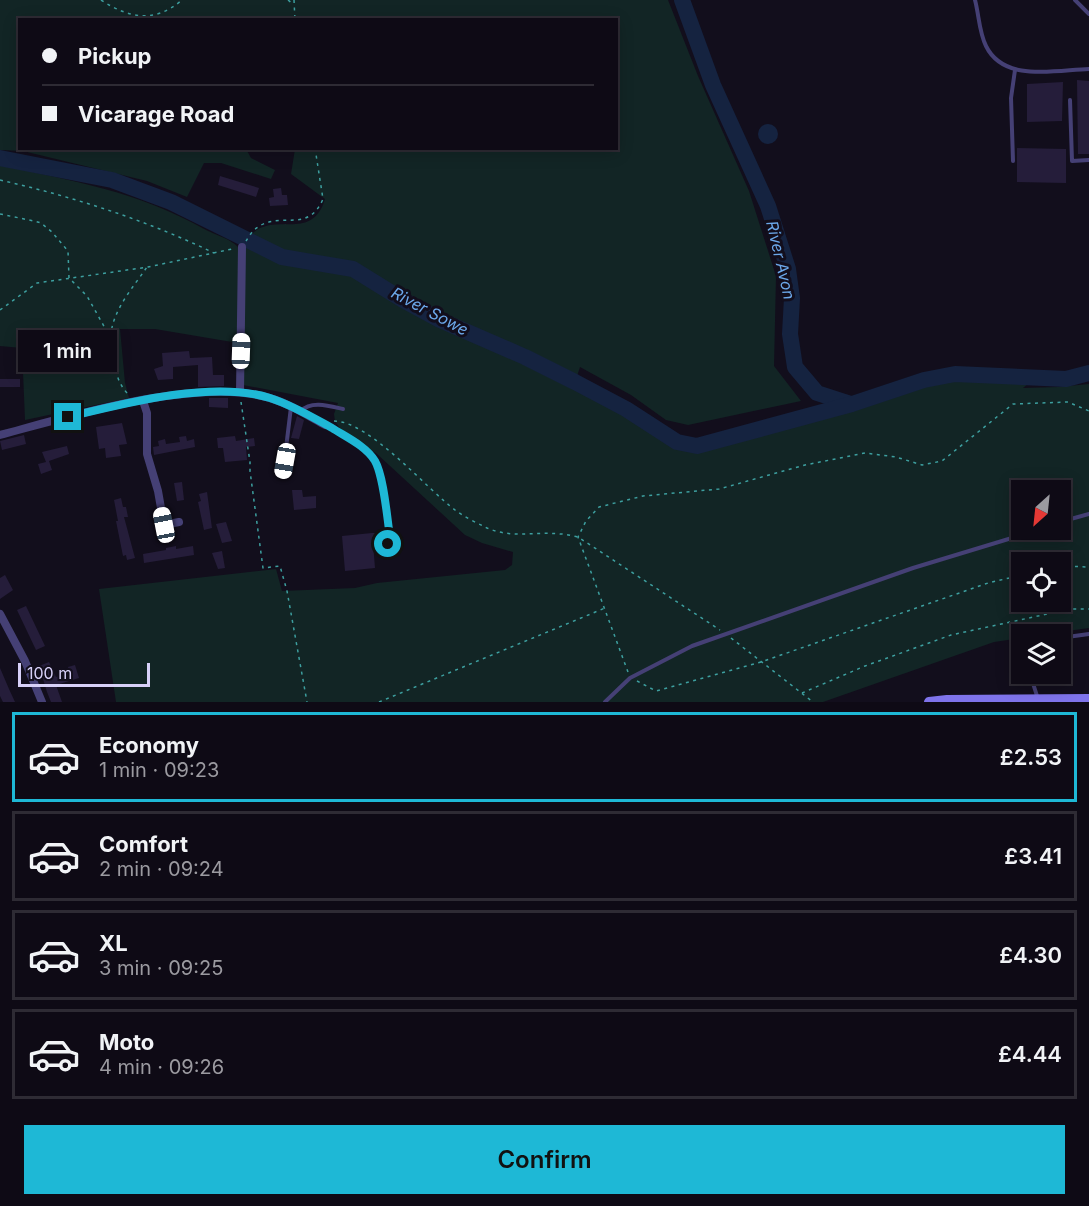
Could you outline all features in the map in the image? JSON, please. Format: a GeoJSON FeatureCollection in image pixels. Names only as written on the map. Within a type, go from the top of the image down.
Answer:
{"type":"FeatureCollection","features":[{"type":"Feature","properties":{"kind":"main road"},"geometry":{"type":"LineString","coordinates":[[929,702],[1089,699]]}},
{"type":"Feature","properties":{"kind":"street"},"geometry":{"type":"LineString","coordinates":[[240,392],[242,245]]}},
{"type":"Feature","properties":{"kind":"street"},"geometry":{"type":"LineString","coordinates":[[0,435],[139,401],[211,392],[240,392],[270,398],[325,424]]}},
{"type":"Feature","properties":{"kind":"street"},"geometry":{"type":"LineString","coordinates":[[139,401],[147,413],[145,445],[164,525],[179,522]]}},
{"type":"Feature","properties":{"kind":"street"},"geometry":{"type":"LineString","coordinates":[[1,620],[25,661],[42,702]]}},
{"type":"Feature","properties":{"kind":"lane"},"geometry":{"type":"LineString","coordinates":[[975,0],[986,46],[1000,62],[1015,70],[1024,71],[1089,69]]}},
{"type":"Feature","properties":{"kind":"lane"},"geometry":{"type":"LineString","coordinates":[[1075,0],[1089,14]]}},
{"type":"Feature","properties":{"kind":"lane"},"geometry":{"type":"LineString","coordinates":[[1013,161],[1011,98],[1015,70]]}},
{"type":"Feature","properties":{"kind":"lane"},"geometry":{"type":"LineString","coordinates":[[1070,100],[1072,161],[1089,160]]}},
{"type":"Feature","properties":{"kind":"lane"},"geometry":{"type":"LineString","coordinates":[[301,411],[307,406],[319,405],[343,409]]}},
{"type":"Feature","properties":{"kind":"lane"},"geometry":{"type":"LineString","coordinates":[[283,473],[286,431],[291,406]]}},
{"type":"Feature","properties":{"kind":"lane"},"geometry":{"type":"LineString","coordinates":[[325,424],[365,450],[375,462],[380,475],[390,537],[388,544],[380,549]]}},
{"type":"Feature","properties":{"kind":"lane"},"geometry":{"type":"LineString","coordinates":[[1071,519],[1089,514]]}},
{"type":"Feature","properties":{"kind":"lane"},"geometry":{"type":"LineString","coordinates":[[605,702],[630,678],[692,646],[913,568],[1011,538]]}},
{"type":"Feature","properties":{"kind":"lane"},"geometry":{"type":"LineString","coordinates":[[1071,636],[1089,634]]}},
{"type":"Feature","properties":{"kind":"lane"},"geometry":{"type":"LineString","coordinates":[[1033,684],[1039,701]]}},
{"type":"Feature","properties":{"kind":"path"},"geometry":{"type":"LineString","coordinates":[[101,0],[114,8],[136,15],[166,12],[182,0]]}},
{"type":"Feature","properties":{"kind":"path"},"geometry":{"type":"LineString","coordinates":[[288,0],[294,5]]}},
{"type":"Feature","properties":{"kind":"path"},"geometry":{"type":"LineString","coordinates":[[294,0],[295,18]]}},
{"type":"Feature","properties":{"kind":"path"},"geometry":{"type":"LineString","coordinates":[[0,310],[37,283],[148,267],[215,254],[242,245],[253,232],[266,223],[302,220],[313,215],[323,199],[315,150]]}},
{"type":"Feature","properties":{"kind":"path"},"geometry":{"type":"LineString","coordinates":[[0,180],[61,195],[155,227],[215,254]]}},
{"type":"Feature","properties":{"kind":"path"},"geometry":{"type":"LineString","coordinates":[[0,214],[34,220],[52,232],[68,251],[69,278],[87,296],[110,337]]}},
{"type":"Feature","properties":{"kind":"path"},"geometry":{"type":"LineString","coordinates":[[139,401],[121,385],[115,371],[110,337],[122,306],[148,267]]}},
{"type":"Feature","properties":{"kind":"path"},"geometry":{"type":"LineString","coordinates":[[240,392],[263,568],[280,567],[287,591],[307,702]]}},
{"type":"Feature","properties":{"kind":"path"},"geometry":{"type":"LineString","coordinates":[[1011,577],[761,662],[656,691],[630,678],[578,537],[586,521],[599,507],[643,496],[720,489],[806,465],[865,453],[896,457],[922,465],[942,461],[1013,404],[1068,402],[1089,411]]}},
{"type":"Feature","properties":{"kind":"path"},"geometry":{"type":"LineString","coordinates":[[325,424],[335,421],[345,422],[356,428],[387,450],[456,511],[489,529],[521,536],[560,534],[578,537],[726,634],[813,702]]}},
{"type":"Feature","properties":{"kind":"path"},"geometry":{"type":"LineString","coordinates":[[1071,566],[1089,567]]}},
{"type":"Feature","properties":{"kind":"path"},"geometry":{"type":"LineString","coordinates":[[379,702],[605,608]]}},
{"type":"Feature","properties":{"kind":"path"},"geometry":{"type":"LineString","coordinates":[[801,693],[865,666],[951,635],[1070,609],[1089,609]]}},
{"type":"Feature","properties":{"kind":"green space"},"geometry":{"type":"Polygon","coordinates":[[[0,0],[668,0],[698,76],[749,191],[776,276],[774,366],[801,401],[688,425],[666,420],[631,395],[580,367],[575,382],[626,409],[677,442],[697,446],[852,404],[924,380],[955,374],[1035,378],[1023,388],[1089,384],[1089,628],[1071,631],[1071,624],[1011,624],[1011,639],[994,642],[823,702],[116,702],[99,589],[276,569],[282,591],[355,588],[377,583],[505,570],[512,565],[513,552],[482,543],[465,535],[377,454],[343,433],[335,421],[334,414],[338,403],[243,385],[244,244],[262,227],[303,223],[312,219],[319,212],[325,199],[291,174],[295,150],[618,150],[618,18],[18,18],[18,150],[247,150],[251,158],[275,170],[271,179],[221,163],[204,163],[187,197],[147,181],[23,151],[0,150],[0,0]]]}},
{"type":"Feature","properties":{"kind":"green space"},"geometry":{"type":"Polygon","coordinates":[[[0,165],[106,189],[131,197],[180,217],[235,244],[238,247],[238,343],[155,329],[120,329],[125,383],[129,398],[25,420],[22,348],[0,346],[0,165]]]}},
{"type":"Feature","properties":{"kind":"water"},"geometry":{"type":"Polygon","coordinates":[[[768,124],[775,127],[778,134],[775,141],[768,144],[761,141],[758,134],[761,127],[768,124]]]}},
{"type":"Feature","properties":{"kind":"building"},"geometry":{"type":"Polygon","coordinates":[[[1077,80],[1089,81],[1089,154],[1078,154],[1077,80]]]}},
{"type":"Feature","properties":{"kind":"building"},"geometry":{"type":"Polygon","coordinates":[[[1063,82],[1062,121],[1027,122],[1027,84],[1063,82]]]}},
{"type":"Feature","properties":{"kind":"building"},"geometry":{"type":"Polygon","coordinates":[[[1017,148],[1066,149],[1066,183],[1017,182],[1017,148]]]}},
{"type":"Feature","properties":{"kind":"building"},"geometry":{"type":"Polygon","coordinates":[[[220,176],[259,188],[256,197],[218,185],[220,176]]]}},
{"type":"Feature","properties":{"kind":"building"},"geometry":{"type":"Polygon","coordinates":[[[281,188],[282,195],[287,195],[288,205],[270,206],[269,198],[274,197],[273,189],[281,188]]]}},
{"type":"Feature","properties":{"kind":"building"},"geometry":{"type":"Polygon","coordinates":[[[189,351],[190,358],[212,357],[213,375],[224,375],[224,386],[198,387],[198,365],[173,367],[173,379],[158,380],[154,369],[163,366],[162,353],[189,351]]]}},
{"type":"Feature","properties":{"kind":"building"},"geometry":{"type":"Polygon","coordinates":[[[0,379],[20,379],[20,387],[0,387],[0,379]]]}},
{"type":"Feature","properties":{"kind":"building"},"geometry":{"type":"Polygon","coordinates":[[[209,398],[228,398],[228,408],[209,407],[209,398]]]}},
{"type":"Feature","properties":{"kind":"building"},"geometry":{"type":"Polygon","coordinates":[[[297,416],[304,420],[299,439],[291,438],[297,416]]]}},
{"type":"Feature","properties":{"kind":"building"},"geometry":{"type":"Polygon","coordinates":[[[122,423],[127,444],[119,445],[121,456],[106,458],[105,448],[99,449],[96,427],[122,423]]]}},
{"type":"Feature","properties":{"kind":"building"},"geometry":{"type":"Polygon","coordinates":[[[24,435],[26,444],[2,450],[0,441],[24,435]]]}},
{"type":"Feature","properties":{"kind":"building"},"geometry":{"type":"Polygon","coordinates":[[[186,436],[187,441],[194,439],[195,447],[154,455],[153,447],[159,446],[158,441],[165,439],[166,444],[180,442],[179,437],[186,436]]]}},
{"type":"Feature","properties":{"kind":"building"},"geometry":{"type":"Polygon","coordinates":[[[235,436],[236,441],[254,438],[255,446],[246,447],[247,460],[225,462],[223,448],[218,448],[217,438],[235,436]]]}},
{"type":"Feature","properties":{"kind":"building"},"geometry":{"type":"Polygon","coordinates":[[[67,446],[69,454],[49,461],[52,470],[41,474],[38,464],[46,462],[42,452],[67,446]]]}},
{"type":"Feature","properties":{"kind":"building"},"geometry":{"type":"Polygon","coordinates":[[[182,482],[184,500],[177,501],[174,483],[182,482]]]}},
{"type":"Feature","properties":{"kind":"building"},"geometry":{"type":"Polygon","coordinates":[[[292,490],[302,490],[303,497],[316,496],[316,508],[294,510],[292,490]]]}},
{"type":"Feature","properties":{"kind":"building"},"geometry":{"type":"Polygon","coordinates":[[[207,492],[212,528],[204,530],[198,502],[201,501],[199,494],[207,492]]]}},
{"type":"Feature","properties":{"kind":"building"},"geometry":{"type":"Polygon","coordinates":[[[121,498],[123,507],[126,507],[128,517],[124,517],[135,558],[127,560],[126,555],[123,556],[116,521],[118,521],[114,500],[121,498]]]}},
{"type":"Feature","properties":{"kind":"building"},"geometry":{"type":"Polygon","coordinates":[[[226,522],[232,541],[222,543],[216,524],[226,522]]]}},
{"type":"Feature","properties":{"kind":"building"},"geometry":{"type":"Polygon","coordinates":[[[382,533],[373,543],[375,568],[345,571],[342,536],[382,533]]]}},
{"type":"Feature","properties":{"kind":"building"},"geometry":{"type":"Polygon","coordinates":[[[176,546],[176,549],[193,546],[194,555],[144,563],[143,554],[176,546]]]}},
{"type":"Feature","properties":{"kind":"building"},"geometry":{"type":"Polygon","coordinates":[[[222,551],[225,568],[218,569],[212,553],[222,551]]]}},
{"type":"Feature","properties":{"kind":"building"},"geometry":{"type":"Polygon","coordinates":[[[5,575],[13,590],[0,599],[0,578],[5,575]]]}},
{"type":"Feature","properties":{"kind":"building"},"geometry":{"type":"Polygon","coordinates":[[[26,606],[45,646],[36,650],[17,610],[26,606]]]}},
{"type":"Feature","properties":{"kind":"building"},"geometry":{"type":"Polygon","coordinates":[[[49,662],[56,677],[69,673],[68,667],[75,665],[79,678],[56,685],[62,702],[51,702],[47,692],[39,666],[49,662]]]}},
{"type":"Feature","properties":{"kind":"building"},"geometry":{"type":"Polygon","coordinates":[[[0,668],[15,702],[3,702],[0,696],[0,668]]]}},
{"type":"Feature","properties":{"kind":"waterway","name":"River Avon"},"geometry":{"type":"LineString","coordinates":[[682,0],[713,85],[768,206],[788,269],[792,298],[790,334],[795,367],[817,393],[851,404]]}},
{"type":"Feature","properties":{"kind":"waterway","name":"River Sowe"},"geometry":{"type":"LineString","coordinates":[[0,158],[112,180],[171,202],[282,257],[353,269],[440,320],[525,357],[626,409],[677,442],[697,446],[852,404],[924,380],[955,374],[1066,379],[1089,373]]}},
{"type":"Feature","properties":{"kind":"route"},"geometry":{"type":"LineString","coordinates":[[68,417],[169,396],[211,392],[240,392],[283,403],[346,437],[365,450],[375,462],[380,475],[390,537],[388,544]]}}]}
